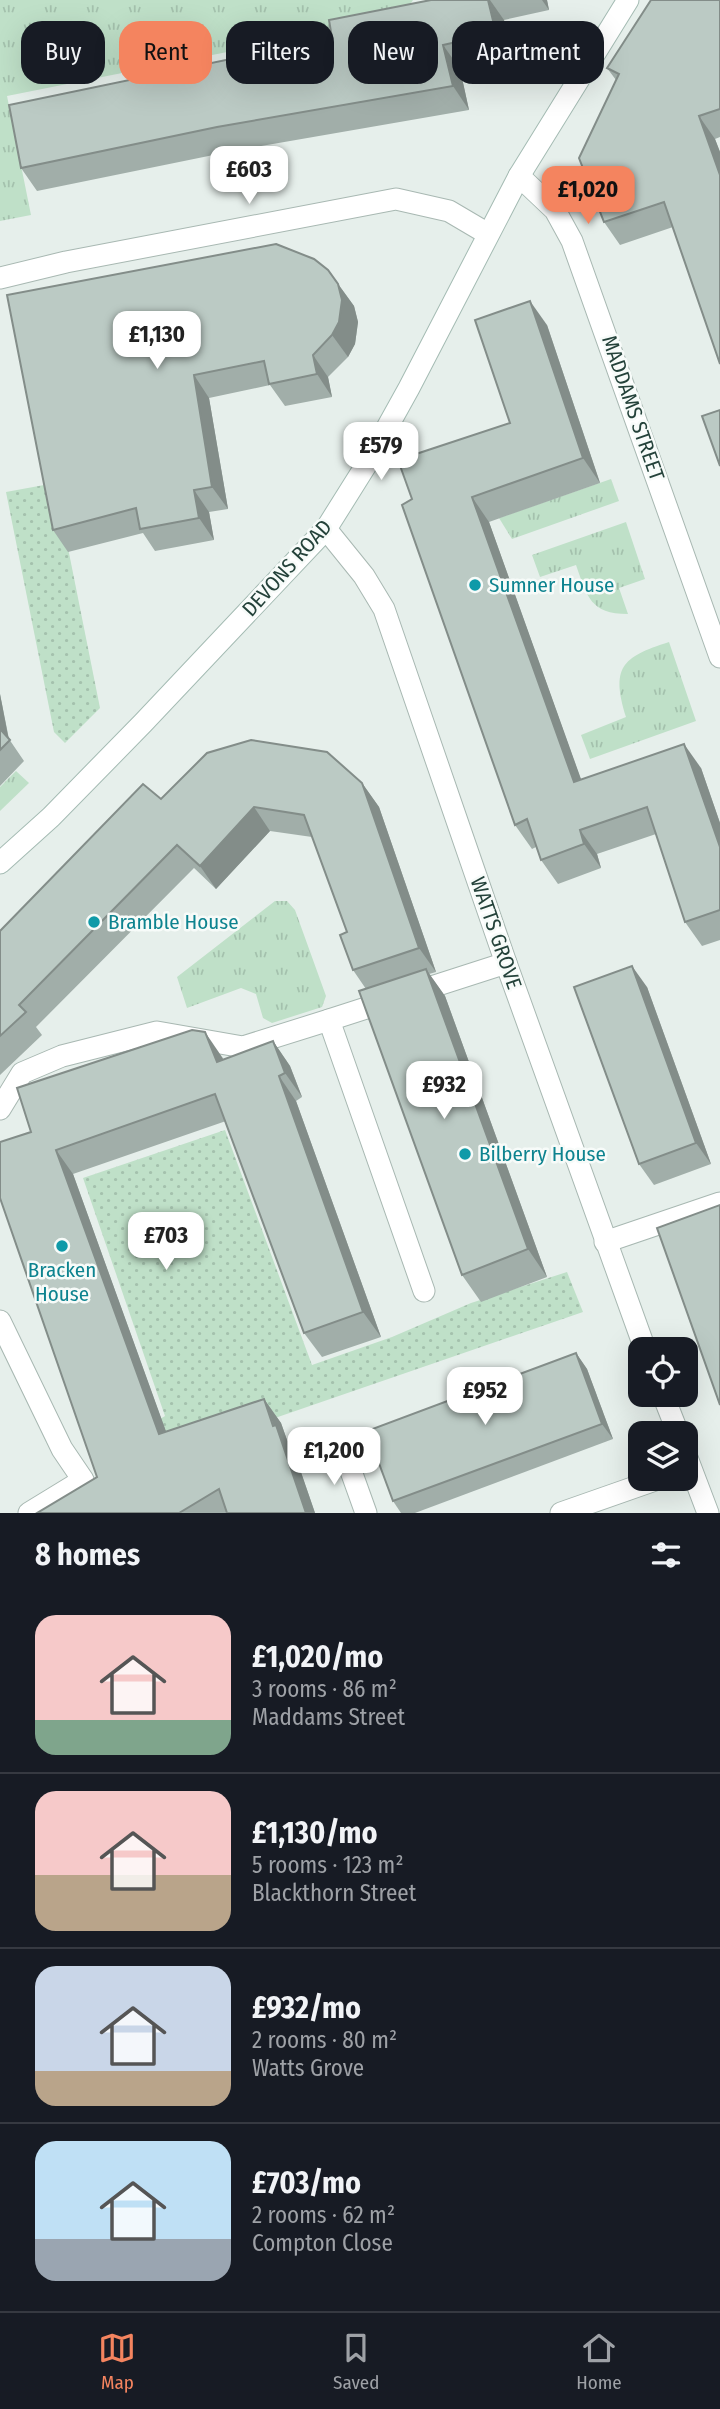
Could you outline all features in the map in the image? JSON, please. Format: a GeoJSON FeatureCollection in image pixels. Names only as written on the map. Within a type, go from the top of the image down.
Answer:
{"type":"FeatureCollection","features":[{"type":"Feature","properties":{"kind":"street","name":"DEVONS ROAD"},"geometry":{"type":"LineString","coordinates":[[0,863],[51,817],[134,732],[326,529],[368,462],[409,388],[519,176],[628,0]]}},
{"type":"Feature","properties":{"kind":"street","name":"MADDAMS STREET"},"geometry":{"type":"LineString","coordinates":[[519,176],[555,210],[572,241],[720,657]]}},
{"type":"Feature","properties":{"kind":"street"},"geometry":{"type":"LineString","coordinates":[[0,278],[66,262],[396,199],[449,211],[488,234]]}},
{"type":"Feature","properties":{"kind":"street","name":"WATTS GROVE"},"geometry":{"type":"LineString","coordinates":[[326,529],[364,576],[384,609],[506,962],[641,1337]]}},
{"type":"Feature","properties":{"kind":"street"},"geometry":{"type":"LineString","coordinates":[[0,1109],[22,1073],[62,1056],[157,1032],[243,1047],[506,962]]}},
{"type":"Feature","properties":{"kind":"street"},"geometry":{"type":"LineString","coordinates":[[330,1020],[424,1291]]}},
{"type":"Feature","properties":{"kind":"street"},"geometry":{"type":"LineString","coordinates":[[605,1242],[720,1203]]}},
{"type":"Feature","properties":{"kind":"street"},"geometry":{"type":"LineString","coordinates":[[0,1321],[62,1449],[83,1480],[29,1513]]}},
{"type":"Feature","properties":{"kind":"street"},"geometry":{"type":"LineString","coordinates":[[342,1446],[366,1513]]}},
{"type":"Feature","properties":{"kind":"street"},"geometry":{"type":"LineString","coordinates":[[698,1488],[708,1513]]}},
{"type":"Feature","properties":{"kind":"street"},"geometry":{"type":"LineString","coordinates":[[561,1513],[628,1490]]}},
{"type":"Feature","properties":{"kind":"green space"},"geometry":{"type":"Polygon","coordinates":[[[0,0],[413,0],[403,15],[380,21],[348,21],[348,28],[334,31],[334,21],[226,21],[226,52],[212,55],[212,21],[119,21],[119,74],[105,76],[105,21],[21,21],[21,84],[67,84],[7,96],[31,215],[0,221],[0,0]]]}},
{"type":"Feature","properties":{"kind":"green space"},"geometry":{"type":"Polygon","coordinates":[[[611,479],[619,501],[512,539],[499,518],[611,479]]]}},
{"type":"Feature","properties":{"kind":"green space"},"geometry":{"type":"Polygon","coordinates":[[[55,483],[100,708],[65,743],[54,732],[6,492],[55,483]]]}},
{"type":"Feature","properties":{"kind":"green space"},"geometry":{"type":"Polygon","coordinates":[[[626,522],[645,579],[619,588],[628,614],[605,611],[598,607],[587,594],[576,565],[540,577],[532,555],[626,522]]]}},
{"type":"Feature","properties":{"kind":"green space"},"geometry":{"type":"Polygon","coordinates":[[[669,642],[696,721],[590,759],[581,735],[626,717],[620,687],[620,676],[624,667],[640,653],[669,642]]]}},
{"type":"Feature","properties":{"kind":"green space"},"geometry":{"type":"Polygon","coordinates":[[[16,771],[29,783],[0,811],[0,787],[16,771]]]}},
{"type":"Feature","properties":{"kind":"green space"},"geometry":{"type":"Polygon","coordinates":[[[275,901],[287,901],[295,910],[326,996],[322,1007],[272,1023],[263,1018],[256,994],[241,988],[187,1008],[177,977],[275,901]]]}},
{"type":"Feature","properties":{"kind":"green space"},"geometry":{"type":"Polygon","coordinates":[[[225,1130],[312,1365],[392,1337],[471,1303],[567,1272],[583,1312],[275,1418],[123,1441],[165,1416],[83,1178],[225,1130]]]}},
{"type":"Feature","properties":{"kind":"building"},"geometry":{"type":"Polygon","coordinates":[[[431,0],[488,0],[493,21],[452,21],[452,43],[443,45],[453,86],[217,127],[21,168],[9,105],[119,82],[212,84],[212,63],[226,60],[226,84],[334,84],[334,21],[329,20],[431,0]]]}},
{"type":"Feature","properties":{"kind":"building"},"geometry":{"type":"Polygon","coordinates":[[[651,0],[720,0],[720,109],[699,116],[720,175],[720,364],[664,202],[604,222],[579,158],[619,74],[607,68],[651,0]]]}},
{"type":"Feature","properties":{"kind":"building"},"geometry":{"type":"Polygon","coordinates":[[[276,244],[314,259],[328,270],[338,284],[342,300],[339,322],[332,335],[313,355],[317,374],[269,384],[264,361],[194,375],[212,487],[194,490],[199,518],[140,529],[136,508],[53,530],[7,295],[276,244]]]}},
{"type":"Feature","properties":{"kind":"building","name":"Sumner House"},"geometry":{"type":"Polygon","coordinates":[[[530,301],[583,458],[472,497],[574,782],[684,744],[720,847],[720,910],[685,922],[647,807],[580,830],[584,844],[541,860],[527,819],[515,825],[402,505],[412,499],[398,460],[510,423],[475,320],[530,301]]]}},
{"type":"Feature","properties":{"kind":"building"},"geometry":{"type":"Polygon","coordinates":[[[720,410],[720,466],[702,416],[720,410]]]}},
{"type":"Feature","properties":{"kind":"building"},"geometry":{"type":"Polygon","coordinates":[[[0,729],[10,740],[0,750],[0,729]]]}},
{"type":"Feature","properties":{"kind":"building","name":"Bramble House"},"geometry":{"type":"Polygon","coordinates":[[[251,740],[327,752],[362,783],[419,948],[353,970],[340,935],[347,932],[304,815],[254,807],[200,866],[177,845],[19,1005],[26,1012],[0,1036],[0,931],[143,784],[161,799],[207,753],[251,740]]]}},
{"type":"Feature","properties":{"kind":"building"},"geometry":{"type":"Polygon","coordinates":[[[632,966],[696,1143],[639,1164],[574,987],[632,966]]]}},
{"type":"Feature","properties":{"kind":"building","name":"Bilberry House"},"geometry":{"type":"Polygon","coordinates":[[[426,969],[528,1249],[462,1275],[359,991],[426,969]]]}},
{"type":"Feature","properties":{"kind":"building"},"geometry":{"type":"Polygon","coordinates":[[[192,1030],[205,1032],[217,1062],[273,1041],[285,1073],[279,1076],[363,1312],[304,1333],[215,1094],[56,1150],[159,1434],[264,1399],[273,1426],[276,1425],[306,1513],[227,1513],[219,1489],[179,1513],[37,1513],[97,1477],[0,1198],[0,1142],[31,1132],[17,1088],[192,1030]]]}},
{"type":"Feature","properties":{"kind":"building"},"geometry":{"type":"Polygon","coordinates":[[[720,1205],[720,1405],[698,1337],[657,1228],[720,1205]]]}},
{"type":"Feature","properties":{"kind":"building"},"geometry":{"type":"Polygon","coordinates":[[[576,1353],[602,1424],[393,1501],[367,1431],[576,1353]]]}},
{"type":"Feature","properties":{"kind":"place","name":"Sumner House"},"geometry":{"type":"Point","coordinates":[475,585]}},
{"type":"Feature","properties":{"kind":"place","name":"Bramble House"},"geometry":{"type":"Point","coordinates":[94,922]}},
{"type":"Feature","properties":{"kind":"place","name":"Bilberry House"},"geometry":{"type":"Point","coordinates":[465,1154]}},
{"type":"Feature","properties":{"kind":"place","name":"Bracken House"},"geometry":{"type":"Point","coordinates":[62,1246]}}]}
